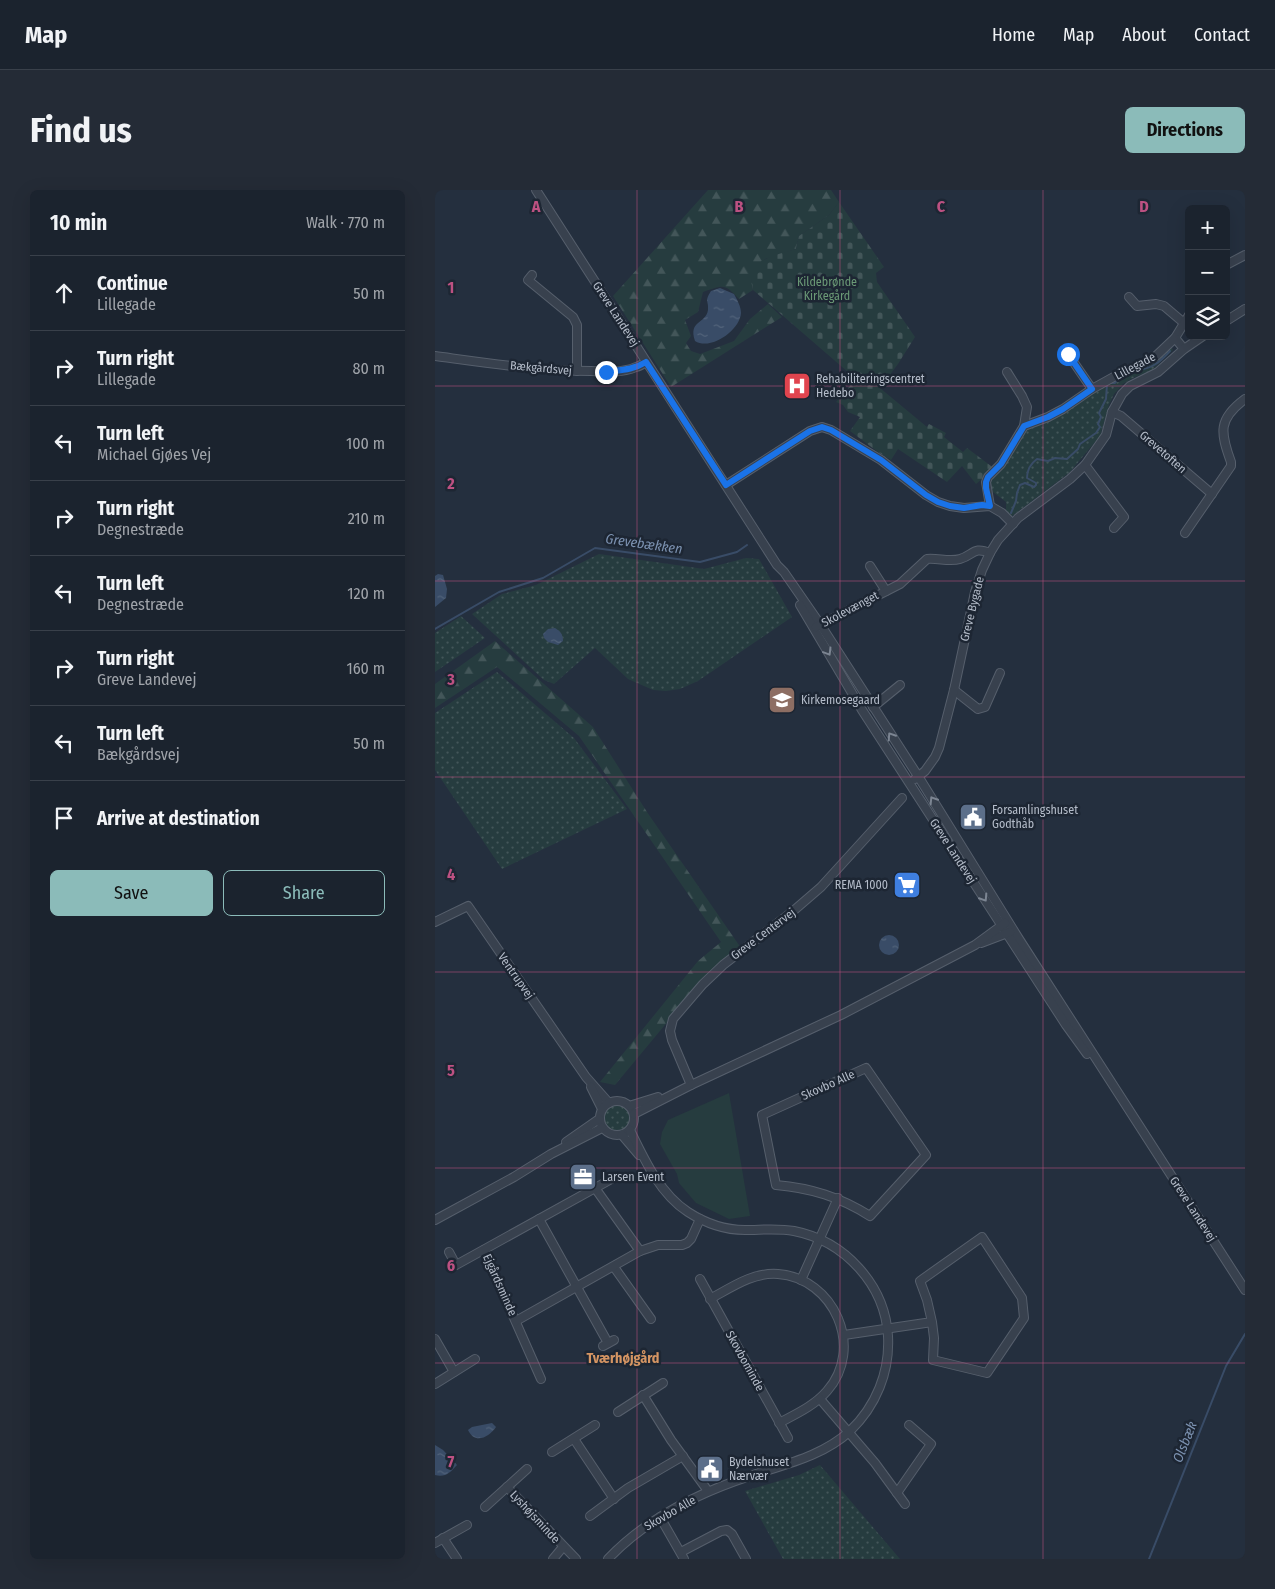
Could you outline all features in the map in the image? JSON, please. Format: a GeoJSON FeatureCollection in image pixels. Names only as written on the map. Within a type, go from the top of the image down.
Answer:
{"type":"FeatureCollection","features":[{"type":"Feature","properties":{"kind":"street","name":"Greve Landevej"},"geometry":{"type":"LineString","coordinates":[[536,190],[726,485],[781,574],[918,776],[1005,923]]}},
{"type":"Feature","properties":{"kind":"street"},"geometry":{"type":"LineString","coordinates":[[1230,263],[1245,255]]}},
{"type":"Feature","properties":{"kind":"street"},"geometry":{"type":"LineString","coordinates":[[532,275],[528,280],[573,317],[577,325],[577,371]]}},
{"type":"Feature","properties":{"kind":"street"},"geometry":{"type":"LineString","coordinates":[[1129,297],[1137,306],[1156,304],[1164,306],[1184,323]]}},
{"type":"Feature","properties":{"kind":"street"},"geometry":{"type":"LineString","coordinates":[[1230,318],[1245,309]]}},
{"type":"Feature","properties":{"kind":"street","name":"Lillegade"},"geometry":{"type":"LineString","coordinates":[[1024,426],[1048,417],[1092,389],[1146,362],[1175,338],[1184,323]]}},
{"type":"Feature","properties":{"kind":"street"},"geometry":{"type":"LineString","coordinates":[[1175,338],[1184,349]]}},
{"type":"Feature","properties":{"kind":"street","name":"Greve Bygade"},"geometry":{"type":"LineString","coordinates":[[910,784],[925,771],[937,753],[954,690],[975,592],[990,553],[1013,524],[1085,465],[1106,435],[1117,401],[1130,386],[1158,372],[1197,340]]}},
{"type":"Feature","properties":{"kind":"street"},"geometry":{"type":"LineString","coordinates":[[1068,354],[1092,389]]}},
{"type":"Feature","properties":{"kind":"street","name":"Bækgårdsvej"},"geometry":{"type":"LineString","coordinates":[[435,356],[535,369],[606,372],[628,370],[646,362]]}},
{"type":"Feature","properties":{"kind":"street"},"geometry":{"type":"LineString","coordinates":[[990,506],[986,482],[988,477],[1001,464],[1024,426],[1027,407],[1023,396],[1007,372]]}},
{"type":"Feature","properties":{"kind":"street"},"geometry":{"type":"LineString","coordinates":[[1185,533],[1231,466],[1223,436],[1225,422],[1228,414],[1245,399]]}},
{"type":"Feature","properties":{"kind":"street","name":"Grevetoften"},"geometry":{"type":"LineString","coordinates":[[1112,412],[1124,418],[1212,494]]}},
{"type":"Feature","properties":{"kind":"street"},"geometry":{"type":"LineString","coordinates":[[726,485],[810,431],[822,427],[831,430],[881,460],[938,502],[964,508],[982,505],[990,506],[1002,513],[1013,524]]}},
{"type":"Feature","properties":{"kind":"street"},"geometry":{"type":"LineString","coordinates":[[1085,465],[1124,517],[1114,528]]}},
{"type":"Feature","properties":{"kind":"street","name":"Skolevænget"},"geometry":{"type":"LineString","coordinates":[[817,627],[901,584],[927,559],[963,559],[977,550],[990,553]]}},
{"type":"Feature","properties":{"kind":"street","name":"Skolevænget"},"geometry":{"type":"LineString","coordinates":[[870,566],[886,591]]}},
{"type":"Feature","properties":{"kind":"street","name":"Greve Landevej"},"geometry":{"type":"LineString","coordinates":[[817,627],[862,710],[1011,932],[1245,1290]]}},
{"type":"Feature","properties":{"kind":"street"},"geometry":{"type":"LineString","coordinates":[[954,690],[979,710],[985,707],[999,673]]}},
{"type":"Feature","properties":{"kind":"street"},"geometry":{"type":"LineString","coordinates":[[873,707],[900,685]]}},
{"type":"Feature","properties":{"kind":"street","name":"Greve Centervej"},"geometry":{"type":"LineString","coordinates":[[691,1085],[672,1040],[670,1031],[673,1019],[703,984],[723,965],[792,912],[821,887],[902,798]]}},
{"type":"Feature","properties":{"kind":"street","name":"Ventrupvej"},"geometry":{"type":"LineString","coordinates":[[435,922],[468,906],[586,1076],[609,1103]]}},
{"type":"Feature","properties":{"kind":"street"},"geometry":{"type":"LineString","coordinates":[[975,945],[1005,923]]}},
{"type":"Feature","properties":{"kind":"street"},"geometry":{"type":"LineString","coordinates":[[634,1114],[691,1085],[841,1015],[975,945],[1011,932]]}},
{"type":"Feature","properties":{"kind":"street","name":"Skovbo Alle"},"geometry":{"type":"LineString","coordinates":[[866,1068],[926,1155],[870,1216],[838,1198],[811,1190],[776,1184],[762,1115],[866,1068]]}},
{"type":"Feature","properties":{"kind":"street","name":"Ventrupvej"},"geometry":{"type":"LineString","coordinates":[[586,1076],[602,1109]]}},
{"type":"Feature","properties":{"kind":"street"},"geometry":{"type":"LineString","coordinates":[[629,1106],[679,1091]]}},
{"type":"Feature","properties":{"kind":"street"},"geometry":{"type":"LineString","coordinates":[[620,1101],[629,1106],[634,1114],[630,1130],[622,1135],[611,1135],[602,1128],[599,1119],[602,1109],[609,1103],[620,1101]]}},
{"type":"Feature","properties":{"kind":"street"},"geometry":{"type":"LineString","coordinates":[[551,1154],[599,1119]]}},
{"type":"Feature","properties":{"kind":"street"},"geometry":{"type":"LineString","coordinates":[[435,1220],[514,1177],[551,1154],[602,1128]]}},
{"type":"Feature","properties":{"kind":"street","name":"Skovbo Alle"},"geometry":{"type":"LineString","coordinates":[[608,1559],[631,1537],[660,1517],[708,1491],[800,1460],[833,1443],[849,1432],[867,1410],[881,1385],[887,1367],[889,1348],[883,1309],[875,1291],[865,1275],[844,1254],[819,1239],[794,1231],[781,1229],[731,1229],[700,1219],[688,1212],[669,1196],[646,1162],[630,1130]]}},
{"type":"Feature","properties":{"kind":"street","name":"Skovbo Alle"},"geometry":{"type":"LineString","coordinates":[[622,1135],[646,1162]]}},
{"type":"Feature","properties":{"kind":"street","name":"Ejgårdsminde"},"geometry":{"type":"LineString","coordinates":[[449,1252],[456,1265],[615,1176]]}},
{"type":"Feature","properties":{"kind":"street"},"geometry":{"type":"LineString","coordinates":[[595,1188],[640,1251]]}},
{"type":"Feature","properties":{"kind":"street"},"geometry":{"type":"LineString","coordinates":[[801,1280],[838,1198]]}},
{"type":"Feature","properties":{"kind":"street"},"geometry":{"type":"LineString","coordinates":[[539,1219],[608,1343]]}},
{"type":"Feature","properties":{"kind":"street","name":"Ejgårdsminde"},"geometry":{"type":"LineString","coordinates":[[515,1321],[640,1251],[658,1245],[682,1245],[687,1243],[691,1239],[700,1219]]}},
{"type":"Feature","properties":{"kind":"street"},"geometry":{"type":"LineString","coordinates":[[982,1237],[1022,1298],[1023,1318],[987,1373],[933,1360],[934,1338],[932,1322],[920,1281],[982,1237]]}},
{"type":"Feature","properties":{"kind":"street","name":"Ejgårdsminde"},"geometry":{"type":"LineString","coordinates":[[484,1250],[541,1379]]}},
{"type":"Feature","properties":{"kind":"street"},"geometry":{"type":"LineString","coordinates":[[614,1267],[651,1319]]}},
{"type":"Feature","properties":{"kind":"street"},"geometry":{"type":"LineString","coordinates":[[710,1298],[741,1282],[758,1276],[777,1274],[789,1276],[814,1286],[829,1302],[840,1320],[844,1346],[840,1370],[820,1399],[779,1423]]}},
{"type":"Feature","properties":{"kind":"street","name":"Skovbominde"},"geometry":{"type":"LineString","coordinates":[[700,1279],[788,1438]]}},
{"type":"Feature","properties":{"kind":"street"},"geometry":{"type":"LineString","coordinates":[[843,1334],[932,1322]]}},
{"type":"Feature","properties":{"kind":"street"},"geometry":{"type":"LineString","coordinates":[[435,1339],[454,1372]]}},
{"type":"Feature","properties":{"kind":"street"},"geometry":{"type":"LineString","coordinates":[[435,1384],[475,1360]]}},
{"type":"Feature","properties":{"kind":"street"},"geometry":{"type":"LineString","coordinates":[[618,1412],[663,1383]]}},
{"type":"Feature","properties":{"kind":"street"},"geometry":{"type":"LineString","coordinates":[[643,1395],[671,1440],[708,1491]]}},
{"type":"Feature","properties":{"kind":"street"},"geometry":{"type":"LineString","coordinates":[[820,1399],[875,1463],[905,1504]]}},
{"type":"Feature","properties":{"kind":"street"},"geometry":{"type":"LineString","coordinates":[[552,1452],[574,1440],[595,1425]]}},
{"type":"Feature","properties":{"kind":"street"},"geometry":{"type":"LineString","coordinates":[[897,1494],[931,1444],[909,1425]]}},
{"type":"Feature","properties":{"kind":"street"},"geometry":{"type":"LineString","coordinates":[[574,1440],[614,1499]]}},
{"type":"Feature","properties":{"kind":"street"},"geometry":{"type":"LineString","coordinates":[[590,1516],[643,1479],[683,1456]]}},
{"type":"Feature","properties":{"kind":"street","name":"Lyshøjsminde"},"geometry":{"type":"LineString","coordinates":[[485,1507],[527,1470]]}},
{"type":"Feature","properties":{"kind":"street","name":"Lyshøjsminde"},"geometry":{"type":"LineString","coordinates":[[507,1487],[576,1559]]}},
{"type":"Feature","properties":{"kind":"street"},"geometry":{"type":"LineString","coordinates":[[660,1517],[682,1556],[721,1531],[727,1530],[732,1534],[746,1559]]}},
{"type":"Feature","properties":{"kind":"street"},"geometry":{"type":"LineString","coordinates":[[457,1559],[439,1540],[467,1525]]}},
{"type":"Feature","properties":{"kind":"street","name":"Lyshøjsminde"},"geometry":{"type":"LineString","coordinates":[[553,1559],[563,1547]]}},
{"type":"Feature","properties":{"kind":"green space"},"geometry":{"type":"Polygon","coordinates":[[[708,190],[831,190],[839,202],[829,215],[799,236],[796,249],[765,259],[751,277],[753,290],[739,299],[730,290],[723,287],[703,292],[698,312],[685,320],[691,336],[686,343],[691,351],[700,354],[734,341],[750,319],[768,304],[782,317],[671,387],[613,296],[708,190]]]}},
{"type":"Feature","properties":{"kind":"green space","name":"Kildebrønde Kirkegård"},"geometry":{"type":"Polygon","coordinates":[[[839,202],[884,267],[876,273],[877,282],[915,337],[880,388],[927,427],[929,424],[946,433],[944,437],[963,452],[967,448],[994,469],[976,484],[962,466],[947,482],[898,449],[891,460],[850,431],[860,417],[848,412],[843,405],[836,402],[856,379],[753,290],[751,275],[756,266],[772,256],[796,249],[799,236],[829,215],[839,202]]]}},
{"type":"Feature","properties":{"kind":"green space"},"geometry":{"type":"Polygon","coordinates":[[[1170,346],[1173,350],[1152,370],[1123,384],[1114,394],[1100,436],[1070,472],[1012,516],[1006,511],[1006,502],[989,489],[988,483],[1025,428],[1170,346]]]}},
{"type":"Feature","properties":{"kind":"green space"},"geometry":{"type":"Polygon","coordinates":[[[599,554],[704,569],[746,558],[759,559],[792,617],[698,681],[680,689],[666,691],[653,690],[628,679],[595,648],[554,684],[544,680],[472,614],[502,594],[536,585],[599,554]]]}},
{"type":"Feature","properties":{"kind":"green space"},"geometry":{"type":"Polygon","coordinates":[[[461,616],[485,638],[435,672],[435,633],[461,616]]]}},
{"type":"Feature","properties":{"kind":"green space"},"geometry":{"type":"Polygon","coordinates":[[[495,641],[593,727],[647,812],[741,948],[704,978],[615,1085],[600,1082],[698,961],[721,942],[579,736],[497,667],[435,708],[435,684],[495,641]]]}},
{"type":"Feature","properties":{"kind":"green space"},"geometry":{"type":"Polygon","coordinates":[[[497,672],[574,738],[627,809],[502,869],[435,770],[435,713],[497,672]]]}},
{"type":"Feature","properties":{"kind":"green space"},"geometry":{"type":"Polygon","coordinates":[[[729,1093],[750,1216],[729,1219],[696,1203],[679,1183],[677,1174],[660,1144],[662,1132],[668,1120],[729,1093]]]}},
{"type":"Feature","properties":{"kind":"green space"},"geometry":{"type":"Polygon","coordinates":[[[616,1103],[622,1104],[627,1108],[631,1113],[631,1125],[627,1130],[622,1134],[616,1135],[610,1134],[605,1130],[601,1125],[600,1119],[601,1113],[605,1108],[610,1104],[616,1103]]]}},
{"type":"Feature","properties":{"kind":"green space"},"geometry":{"type":"Polygon","coordinates":[[[820,1465],[900,1559],[783,1559],[745,1491],[799,1475],[820,1465]]]}},
{"type":"Feature","properties":{"kind":"water"},"geometry":{"type":"Polygon","coordinates":[[[720,288],[734,294],[739,303],[741,313],[736,326],[724,337],[716,341],[702,343],[695,341],[694,329],[707,314],[707,299],[711,291],[720,288]]]}},
{"type":"Feature","properties":{"kind":"water"},"geometry":{"type":"Polygon","coordinates":[[[438,574],[443,575],[447,589],[446,598],[435,607],[435,576],[438,574]]]}},
{"type":"Feature","properties":{"kind":"water"},"geometry":{"type":"Polygon","coordinates":[[[555,628],[561,633],[563,639],[558,645],[548,642],[543,634],[548,629],[555,628]]]}},
{"type":"Feature","properties":{"kind":"water"},"geometry":{"type":"Polygon","coordinates":[[[889,935],[896,938],[899,945],[896,952],[889,955],[882,952],[879,945],[882,938],[889,935]]]}},
{"type":"Feature","properties":{"kind":"water"},"geometry":{"type":"Polygon","coordinates":[[[492,1423],[496,1427],[490,1434],[482,1438],[474,1437],[468,1430],[472,1427],[492,1423]]]}},
{"type":"Feature","properties":{"kind":"water"},"geometry":{"type":"Polygon","coordinates":[[[435,1445],[443,1450],[457,1465],[445,1475],[435,1475],[435,1445]]]}},
{"type":"Feature","properties":{"kind":"waterway"},"geometry":{"type":"LineString","coordinates":[[1137,370],[1155,364],[1170,351]]}},
{"type":"Feature","properties":{"kind":"waterway"},"geometry":{"type":"LineString","coordinates":[[1011,513],[1020,485],[1025,483],[1034,487],[1036,485],[1036,483],[1027,478],[1029,467],[1037,459],[1048,461],[1055,458],[1067,459],[1078,449],[1080,444],[1096,433],[1100,427],[1098,424],[1101,417],[1099,413],[1106,399],[1107,384],[1115,383],[1119,378]]}},
{"type":"Feature","properties":{"kind":"waterway","name":"Grevebækken"},"geometry":{"type":"LineString","coordinates":[[435,629],[499,592],[543,578],[595,548],[700,562],[737,552],[747,545]]}},
{"type":"Feature","properties":{"kind":"waterway","name":"Olsbæk"},"geometry":{"type":"LineString","coordinates":[[1149,1559],[1226,1366],[1245,1334]]}},
{"type":"Feature","properties":{"kind":"place","name":"Rehabiliteringscentret Hedebo"},"geometry":{"type":"Point","coordinates":[797,386]}},
{"type":"Feature","properties":{"kind":"place","name":"Kirkemosegaard"},"geometry":{"type":"Point","coordinates":[782,700]}},
{"type":"Feature","properties":{"kind":"place","name":"Forsamlingshuset Godthåb"},"geometry":{"type":"Point","coordinates":[973,817]}},
{"type":"Feature","properties":{"kind":"place","name":"REMA 1000"},"geometry":{"type":"Point","coordinates":[907,885]}},
{"type":"Feature","properties":{"kind":"place","name":"Larsen Event"},"geometry":{"type":"Point","coordinates":[583,1177]}},
{"type":"Feature","properties":{"kind":"place","name":"Bydelshuset Nærvær"},"geometry":{"type":"Point","coordinates":[710,1469]}},
{"type":"Feature","properties":{"kind":"district","name":"Tværhøjgård"},"geometry":{"type":"Point","coordinates":[623,1358]}},
{"type":"Feature","properties":{"kind":"route"},"geometry":{"type":"LineString","coordinates":[[606,372],[628,370],[646,362],[726,485],[810,431],[822,427],[831,430],[881,460],[938,502],[964,508],[982,505],[990,506],[986,488],[988,477],[1001,464],[1024,426],[1063,409],[1092,389],[1068,354]]}}]}
